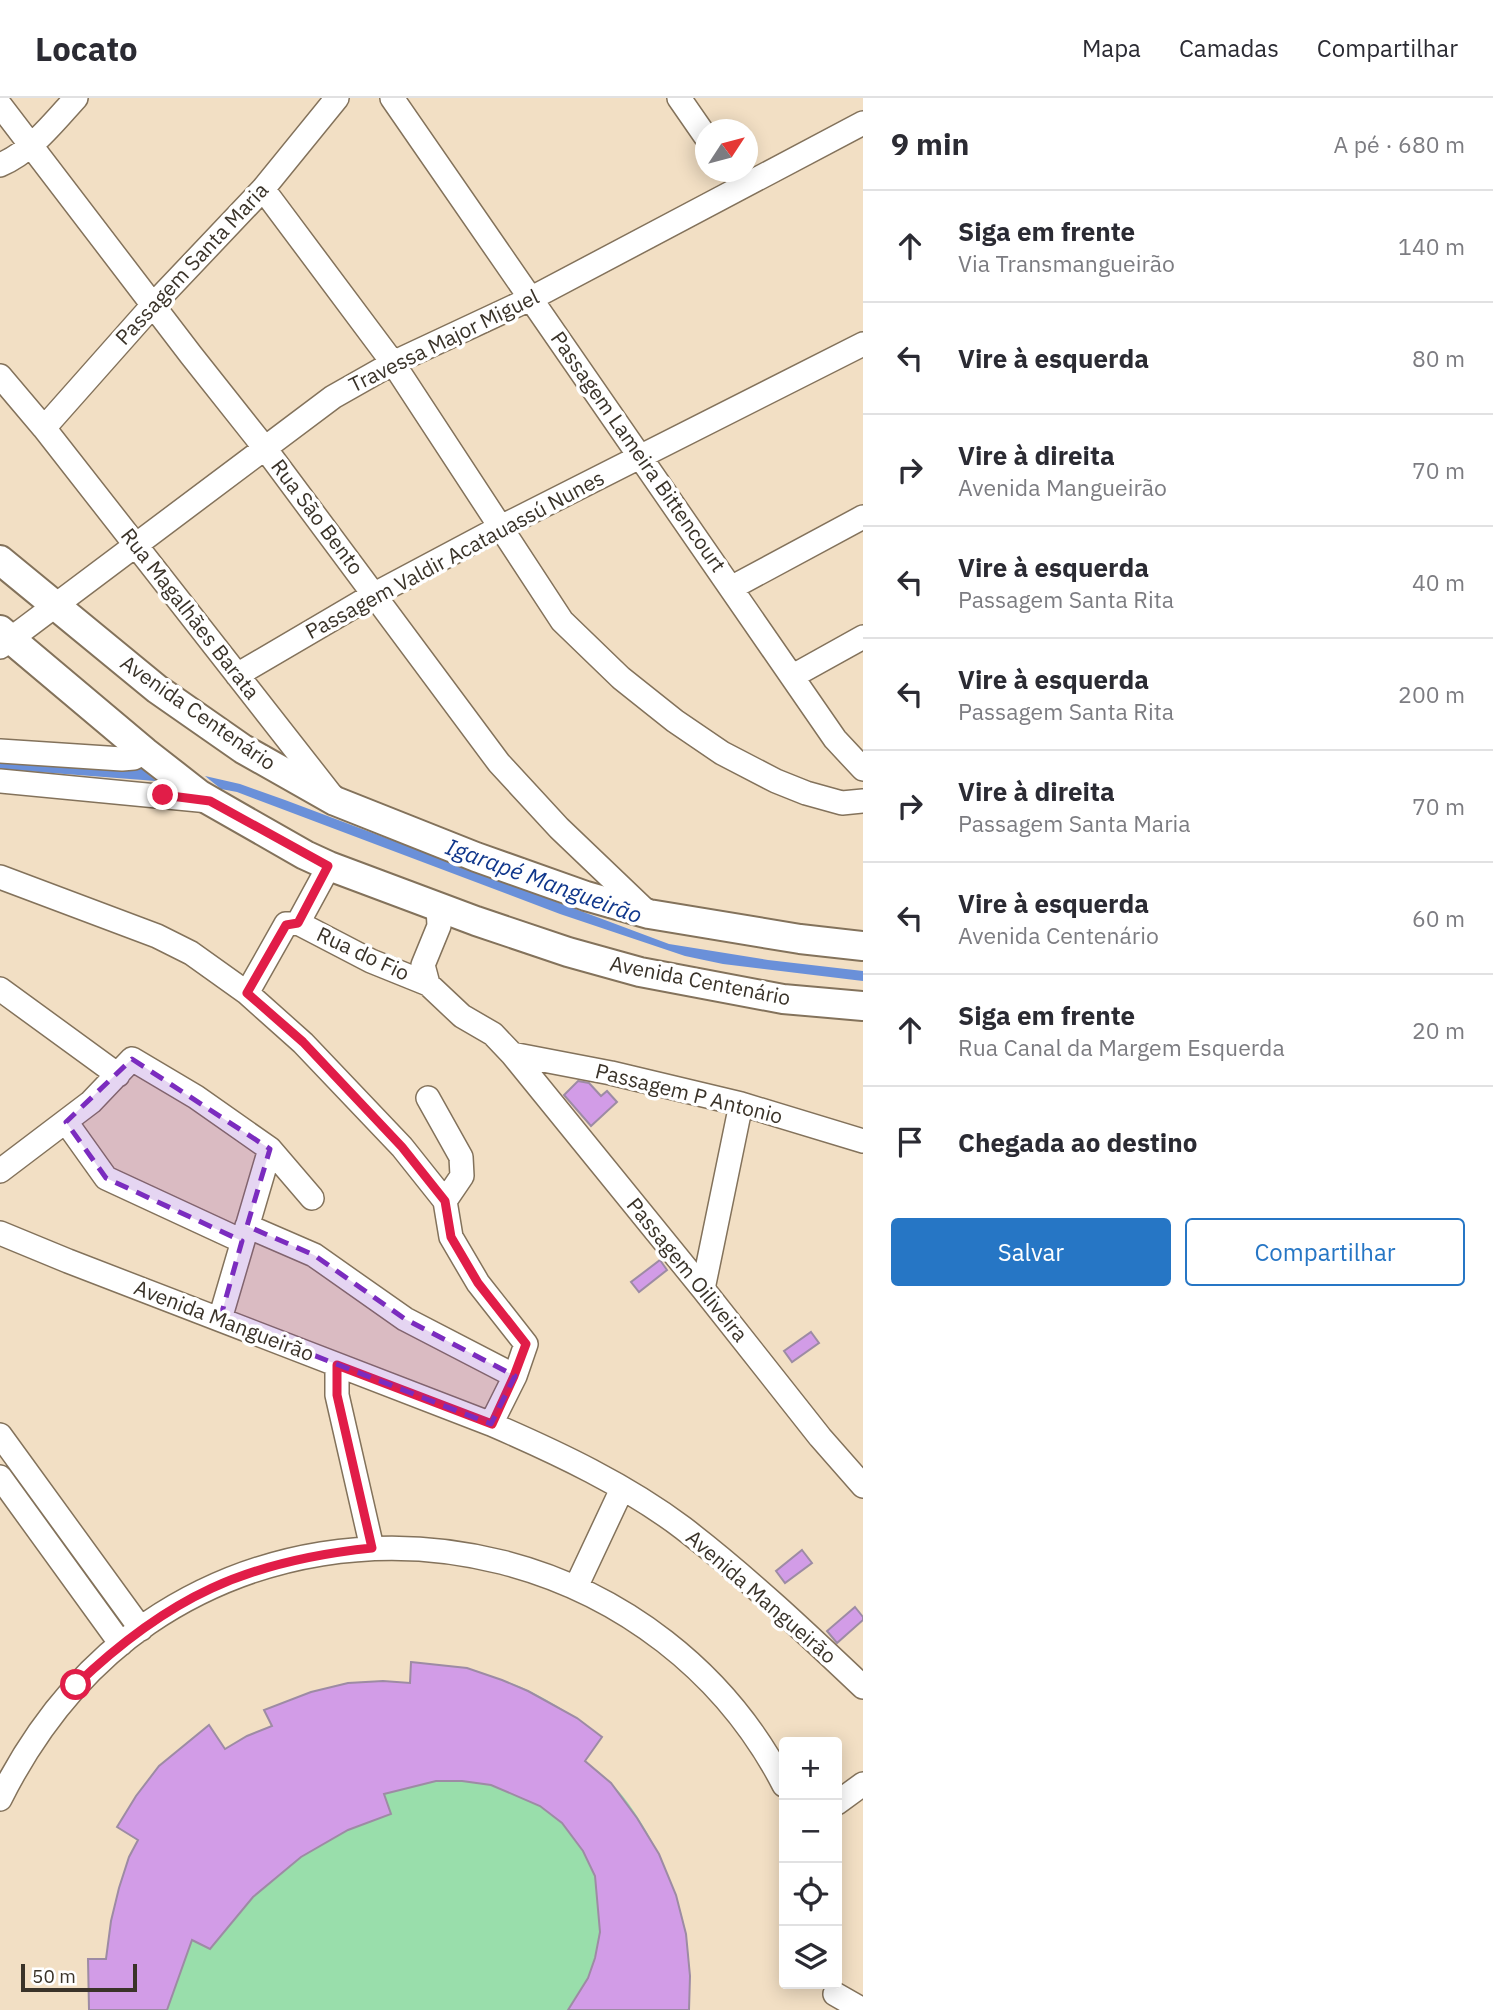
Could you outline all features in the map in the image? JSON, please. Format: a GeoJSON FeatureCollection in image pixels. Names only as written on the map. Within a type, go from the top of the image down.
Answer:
{"type":"FeatureCollection","features":[{"type":"Feature","properties":{"kind":"main road","name":"Avenida Centenário"},"geometry":{"type":"LineString","coordinates":[[0,560],[157,689],[232,742],[335,801],[476,857],[649,914],[800,939],[863,946]]}},
{"type":"Feature","properties":{"kind":"main road","name":"Avenida Centenário"},"geometry":{"type":"LineString","coordinates":[[4,639],[210,801],[328,866],[438,907],[640,972],[783,999],[863,1006]]}},
{"type":"Feature","properties":{"kind":"street"},"geometry":{"type":"LineString","coordinates":[[0,164],[11,160],[30,145],[76,98]]}},
{"type":"Feature","properties":{"kind":"street","name":"Passagem Santa Maria"},"geometry":{"type":"LineString","coordinates":[[44,428],[153,305],[263,189],[337,98]]}},
{"type":"Feature","properties":{"kind":"street","name":"Passagem Lameira Bittencourt"},"geometry":{"type":"LineString","coordinates":[[392,98],[835,739],[863,769]]}},
{"type":"Feature","properties":{"kind":"street"},"geometry":{"type":"LineString","coordinates":[[678,98],[695,123]]}},
{"type":"Feature","properties":{"kind":"street","name":"Rua São Bento"},"geometry":{"type":"LineString","coordinates":[[0,105],[376,594],[499,763],[559,828],[649,914]]}},
{"type":"Feature","properties":{"kind":"street","name":"Travessa Major Miguel"},"geometry":{"type":"LineString","coordinates":[[758,169],[863,123]]}},
{"type":"Feature","properties":{"kind":"street","name":"Travessa Major Miguel"},"geometry":{"type":"LineString","coordinates":[[4,639],[55,606],[333,397],[393,363],[531,298],[730,182]]}},
{"type":"Feature","properties":{"kind":"street"},"geometry":{"type":"LineString","coordinates":[[263,189],[393,363],[562,621],[621,678],[675,721],[722,753],[806,793],[842,803],[863,801]]}},
{"type":"Feature","properties":{"kind":"street","name":"Passagem Valdir Acatauassú Nunes"},"geometry":{"type":"LineString","coordinates":[[237,675],[376,594],[501,527],[863,344]]}},
{"type":"Feature","properties":{"kind":"street","name":"Rua Magalhães Barata"},"geometry":{"type":"LineString","coordinates":[[0,376],[44,428],[335,801]]}},
{"type":"Feature","properties":{"kind":"street"},"geometry":{"type":"LineString","coordinates":[[732,588],[863,517]]}},
{"type":"Feature","properties":{"kind":"street"},"geometry":{"type":"LineString","coordinates":[[793,676],[863,637]]}},
{"type":"Feature","properties":{"kind":"street"},"geometry":{"type":"LineString","coordinates":[[0,751],[122,760],[145,752]]}},
{"type":"Feature","properties":{"kind":"street"},"geometry":{"type":"LineString","coordinates":[[0,781],[210,801]]}},
{"type":"Feature","properties":{"kind":"street"},"geometry":{"type":"LineString","coordinates":[[247,993],[286,925],[298,923],[328,866]]}},
{"type":"Feature","properties":{"kind":"street"},"geometry":{"type":"LineString","coordinates":[[0,877],[157,936],[191,953],[247,993],[303,1042],[402,1147],[445,1201],[451,1237],[478,1283],[526,1344],[492,1424]]}},
{"type":"Feature","properties":{"kind":"street"},"geometry":{"type":"LineString","coordinates":[[428,984],[423,965],[439,926],[438,907]]}},
{"type":"Feature","properties":{"kind":"street","name":"Rua do Fio"},"geometry":{"type":"LineString","coordinates":[[298,923],[371,961],[428,984]]}},
{"type":"Feature","properties":{"kind":"street","name":"Passagem Oiliveira"},"geometry":{"type":"LineString","coordinates":[[428,984],[463,1016],[493,1034],[512,1054],[820,1437],[863,1486]]}},
{"type":"Feature","properties":{"kind":"street"},"geometry":{"type":"LineString","coordinates":[[5,1000],[125,1067],[195,1097],[270,1149],[312,1198]]}},
{"type":"Feature","properties":{"kind":"street","name":"Passagem P Antonio"},"geometry":{"type":"LineString","coordinates":[[512,1054],[611,1073],[741,1104],[863,1141]]}},
{"type":"Feature","properties":{"kind":"street"},"geometry":{"type":"LineString","coordinates":[[0,1171],[91,1102],[125,1067]]}},
{"type":"Feature","properties":{"kind":"street"},"geometry":{"type":"LineString","coordinates":[[428,1098],[461,1157],[463,1175],[445,1201]]}},
{"type":"Feature","properties":{"kind":"street"},"geometry":{"type":"LineString","coordinates":[[703,1289],[741,1104]]}},
{"type":"Feature","properties":{"kind":"street"},"geometry":{"type":"LineString","coordinates":[[66,1122],[106,1178],[244,1233],[314,1255],[405,1319],[514,1376]]}},
{"type":"Feature","properties":{"kind":"street"},"geometry":{"type":"LineString","coordinates":[[220,1319],[270,1149]]}},
{"type":"Feature","properties":{"kind":"street","name":"Avenida Mangueirão"},"geometry":{"type":"LineString","coordinates":[[0,1233],[492,1424],[559,1454],[622,1489],[681,1527],[765,1595],[863,1687]]}},
{"type":"Feature","properties":{"kind":"street"},"geometry":{"type":"LineString","coordinates":[[337,1365],[337,1395],[372,1548]]}},
{"type":"Feature","properties":{"kind":"street"},"geometry":{"type":"LineString","coordinates":[[0,1435],[141,1629]]}},
{"type":"Feature","properties":{"kind":"street"},"geometry":{"type":"LineString","coordinates":[[0,1477],[121,1644]]}},
{"type":"Feature","properties":{"kind":"street"},"geometry":{"type":"LineString","coordinates":[[576,1587],[622,1489]]}},
{"type":"Feature","properties":{"kind":"street"},"geometry":{"type":"LineString","coordinates":[[0,1799],[19,1761],[46,1721],[76,1685],[141,1629],[189,1598],[233,1578],[278,1563],[325,1553],[372,1548],[420,1548],[467,1553],[514,1564],[603,1600],[644,1625],[682,1655],[716,1688],[747,1725],[779,1777]]}},
{"type":"Feature","properties":{"kind":"street"},"geometry":{"type":"LineString","coordinates":[[841,1800],[863,1784]]}},
{"type":"Feature","properties":{"kind":"street"},"geometry":{"type":"LineString","coordinates":[[835,1996],[863,2010]]}},
{"type":"Feature","properties":{"kind":"highlighted area"},"geometry":{"type":"Polygon","coordinates":[[[132,1059],[270,1149],[247,1226],[314,1255],[405,1319],[515,1376],[491,1424],[220,1319],[242,1241],[106,1178],[66,1122],[132,1059]]]}},
{"type":"Feature","properties":{"kind":"green space"},"geometry":{"type":"Polygon","coordinates":[[[411,1662],[481,1674],[516,1685],[555,1705],[602,1737],[585,1761],[623,1796],[647,1833],[668,1875],[686,1935],[689,2010],[89,2010],[88,1959],[106,1959],[117,1898],[138,1841],[117,1827],[157,1771],[209,1725],[225,1749],[272,1726],[264,1710],[311,1692],[410,1683],[411,1662]]]}},
{"type":"Feature","properties":{"kind":"water"},"geometry":{"type":"Polygon","coordinates":[[[0,758],[139,766],[156,781],[0,769],[0,758]]]}},
{"type":"Feature","properties":{"kind":"water"},"geometry":{"type":"Polygon","coordinates":[[[205,776],[240,784],[285,800],[669,944],[768,960],[863,971],[863,981],[723,964],[685,956],[560,914],[237,792],[221,789],[205,776]]]}},
{"type":"Feature","properties":{"kind":"building"},"geometry":{"type":"Polygon","coordinates":[[[578,1081],[589,1083],[601,1096],[607,1091],[617,1102],[591,1126],[564,1095],[578,1081]]]}},
{"type":"Feature","properties":{"kind":"building"},"geometry":{"type":"Polygon","coordinates":[[[660,1260],[667,1270],[639,1292],[631,1282],[660,1260]]]}},
{"type":"Feature","properties":{"kind":"building"},"geometry":{"type":"Polygon","coordinates":[[[811,1332],[819,1343],[792,1362],[784,1351],[811,1332]]]}},
{"type":"Feature","properties":{"kind":"building"},"geometry":{"type":"Polygon","coordinates":[[[802,1550],[812,1563],[785,1583],[776,1571],[802,1550]]]}},
{"type":"Feature","properties":{"kind":"building"},"geometry":{"type":"Polygon","coordinates":[[[855,1607],[863,1620],[837,1643],[827,1631],[855,1607]]]}},
{"type":"Feature","properties":{"kind":"building"},"geometry":{"type":"Polygon","coordinates":[[[411,1662],[467,1668],[502,1680],[577,1718],[602,1737],[585,1761],[611,1783],[659,1854],[676,1895],[686,1934],[690,1976],[689,2010],[568,2010],[588,1978],[600,1932],[595,1876],[583,1851],[562,1823],[540,1806],[491,1785],[436,1781],[384,1794],[391,1814],[348,1830],[301,1857],[253,1897],[210,1949],[192,1940],[167,2010],[89,2010],[88,1959],[106,1959],[119,1888],[129,1857],[138,1840],[117,1827],[159,1766],[209,1725],[225,1749],[272,1726],[264,1710],[311,1692],[348,1683],[410,1683],[411,1662]]]}},
{"type":"Feature","properties":{"kind":"route"},"geometry":{"type":"LineString","coordinates":[[76,1685],[111,1652],[149,1623],[189,1598],[233,1578],[278,1563],[325,1553],[372,1548],[337,1395],[337,1365],[492,1424],[526,1344],[478,1283],[451,1237],[445,1201],[402,1147],[303,1042],[247,993],[286,925],[298,923],[328,866],[210,801],[163,795]]}},
{"type":"Feature","properties":{"kind":"water label","name":"Igarapé Mangueirão"},"geometry":{"type":"Point","coordinates":[544,881]}}]}
